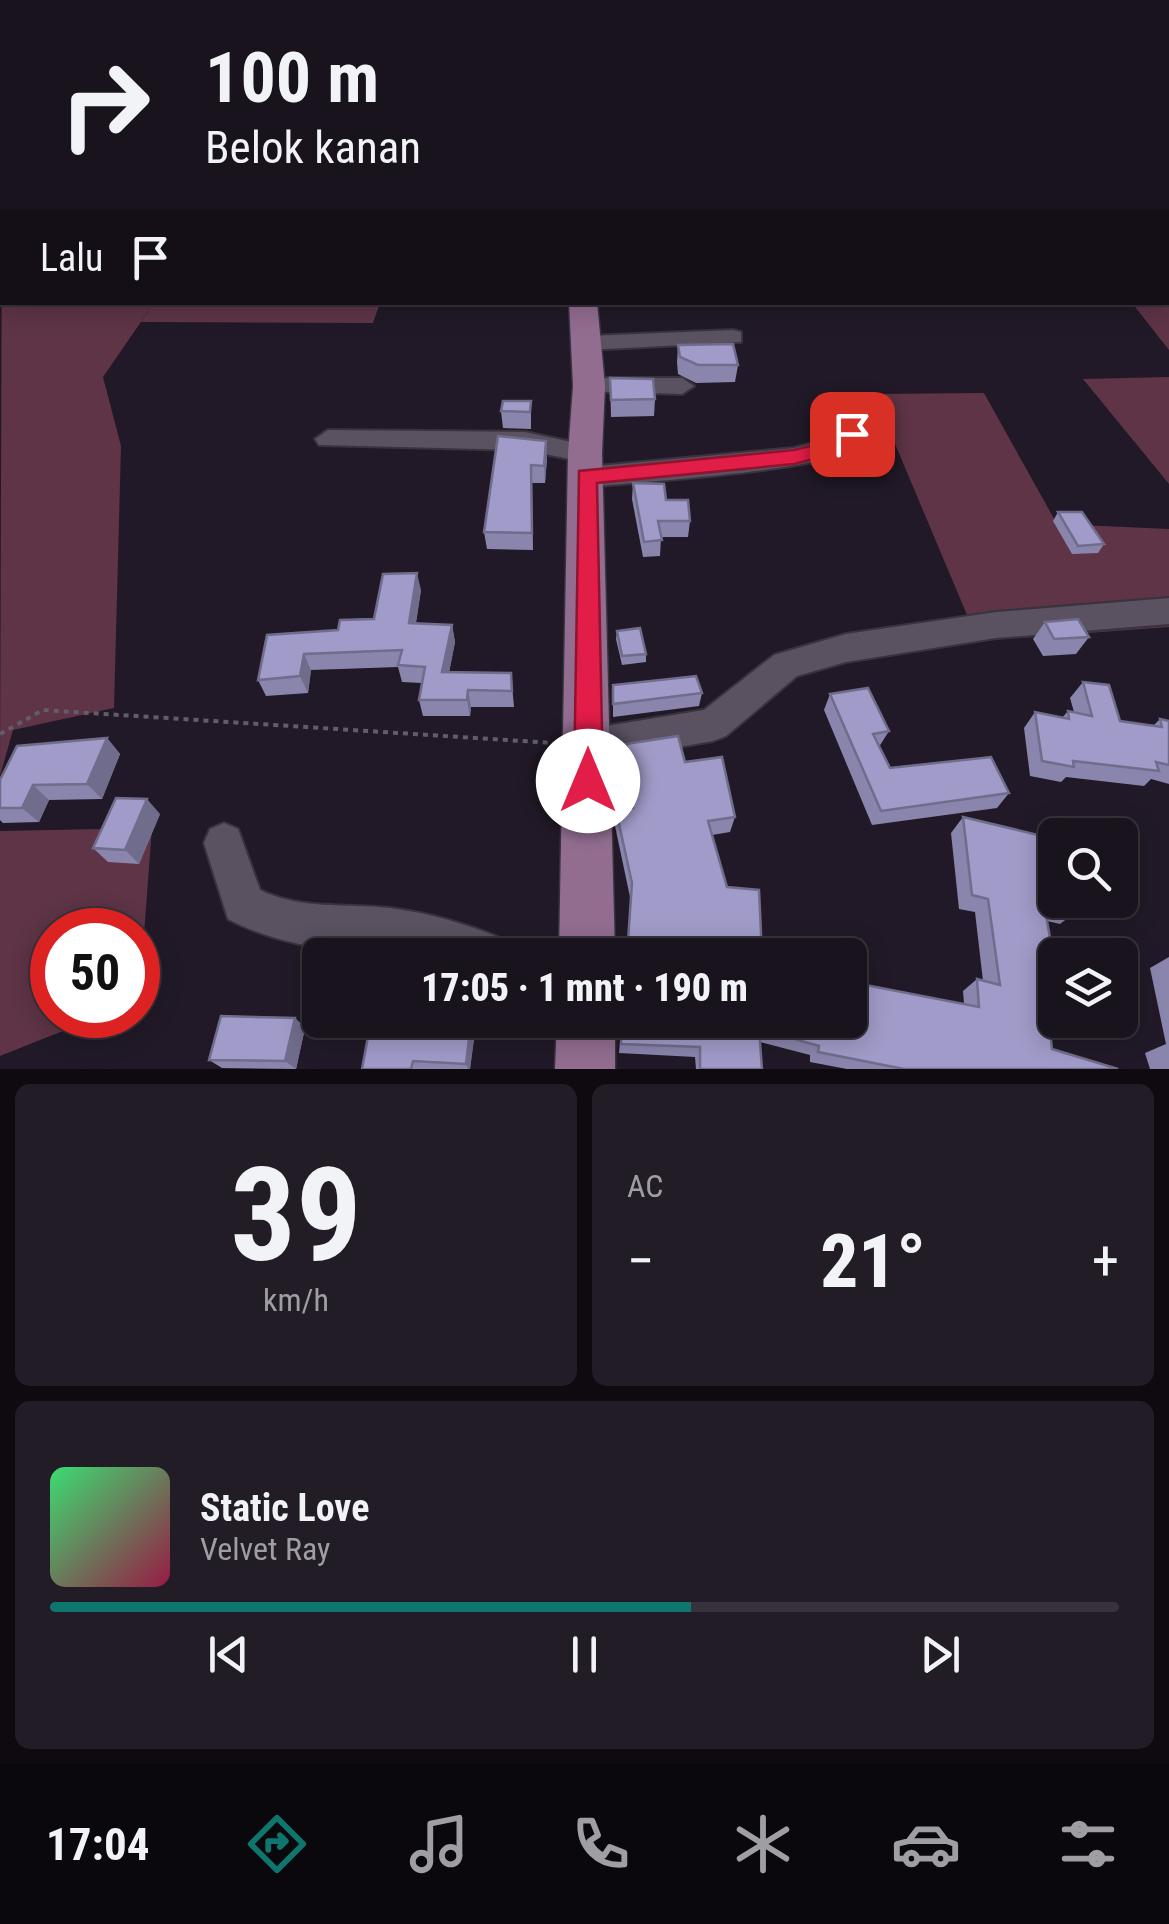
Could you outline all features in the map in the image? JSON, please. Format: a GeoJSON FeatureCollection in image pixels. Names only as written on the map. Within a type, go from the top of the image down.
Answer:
{"type":"FeatureCollection","features":[{"type":"Feature","properties":{"kind":"main road"},"geometry":{"type":"LineString","coordinates":[[585,322],[589,386],[587,938]]}},
{"type":"Feature","properties":{"kind":"street"},"geometry":{"type":"LineString","coordinates":[[585,322],[733,337]]}},
{"type":"Feature","properties":{"kind":"street"},"geometry":{"type":"LineString","coordinates":[[589,386],[682,386]]}},
{"type":"Feature","properties":{"kind":"street"},"geometry":{"type":"LineString","coordinates":[[328,439],[525,441],[586,465],[794,457],[842,445],[852,434],[856,414]]}},
{"type":"Feature","properties":{"kind":"street"},"geometry":{"type":"LineString","coordinates":[[588,746],[713,725],[786,665],[846,648],[996,626],[1169,611]]}},
{"type":"Feature","properties":{"kind":"street"},"geometry":{"type":"LineString","coordinates":[[224,842],[243,904],[270,920],[320,930],[376,928],[440,938]]}},
{"type":"Feature","properties":{"kind":"path"},"geometry":{"type":"LineString","coordinates":[[0,734],[43,710],[588,746]]}},
{"type":"Feature","properties":{"kind":"shaded area"},"geometry":{"type":"Polygon","coordinates":[[[2,305],[153,305],[103,377],[121,446],[114,708],[13,730],[0,776],[2,305]]]}},
{"type":"Feature","properties":{"kind":"shaded area"},"geometry":{"type":"Polygon","coordinates":[[[152,305],[379,305],[373,323],[141,322],[152,305]]]}},
{"type":"Feature","properties":{"kind":"shaded area"},"geometry":{"type":"Polygon","coordinates":[[[1134,305],[1169,305],[1169,350],[1134,305]]]}},
{"type":"Feature","properties":{"kind":"shaded area"},"geometry":{"type":"Polygon","coordinates":[[[1169,377],[1169,484],[1083,379],[1169,377]]]}},
{"type":"Feature","properties":{"kind":"shaded area"},"geometry":{"type":"Polygon","coordinates":[[[984,393],[1057,524],[1169,529],[1169,627],[978,641],[874,394],[984,393]]]}},
{"type":"Feature","properties":{"kind":"shaded area"},"geometry":{"type":"Polygon","coordinates":[[[152,828],[146,908],[30,908],[30,1038],[45,1038],[0,1056],[0,831],[152,828]]]}},
{"type":"Feature","properties":{"kind":"building"},"geometry":{"type":"Polygon","coordinates":[[[733,344],[738,365],[698,365],[680,357],[678,345],[733,344]]]}},
{"type":"Feature","properties":{"kind":"building"},"geometry":{"type":"Polygon","coordinates":[[[610,378],[653,379],[655,399],[611,400],[610,378]]]}},
{"type":"Feature","properties":{"kind":"building"},"geometry":{"type":"Polygon","coordinates":[[[503,401],[531,401],[530,412],[501,411],[503,401]]]}},
{"type":"Feature","properties":{"kind":"building"},"geometry":{"type":"Polygon","coordinates":[[[498,436],[546,441],[544,466],[531,465],[532,533],[484,532],[498,436]]]}},
{"type":"Feature","properties":{"kind":"building"},"geometry":{"type":"Polygon","coordinates":[[[633,483],[664,484],[666,500],[688,500],[690,521],[658,521],[662,540],[644,542],[633,483]]]}},
{"type":"Feature","properties":{"kind":"building"},"geometry":{"type":"Polygon","coordinates":[[[1058,512],[1082,512],[1104,544],[1078,546],[1058,512]]]}},
{"type":"Feature","properties":{"kind":"building"},"geometry":{"type":"Polygon","coordinates":[[[417,573],[409,623],[452,625],[442,672],[511,673],[512,691],[468,690],[467,700],[419,700],[425,667],[398,665],[402,650],[304,654],[300,676],[258,680],[267,635],[338,630],[340,620],[374,619],[383,574],[417,573]]]}},
{"type":"Feature","properties":{"kind":"building"},"geometry":{"type":"Polygon","coordinates":[[[1078,619],[1089,637],[1054,639],[1045,622],[1078,619]]]}},
{"type":"Feature","properties":{"kind":"building"},"geometry":{"type":"Polygon","coordinates":[[[640,628],[646,654],[622,656],[617,631],[640,628]]]}},
{"type":"Feature","properties":{"kind":"building"},"geometry":{"type":"Polygon","coordinates":[[[696,676],[702,693],[613,704],[613,685],[696,676]]]}},
{"type":"Feature","properties":{"kind":"building"},"geometry":{"type":"Polygon","coordinates":[[[1083,682],[1109,685],[1120,721],[1162,727],[1160,719],[1169,721],[1169,765],[1156,762],[1159,771],[1073,761],[1074,767],[1042,761],[1035,712],[1069,719],[1068,711],[1092,716],[1083,682]]]}},
{"type":"Feature","properties":{"kind":"building"},"geometry":{"type":"Polygon","coordinates":[[[868,688],[889,731],[873,734],[890,768],[991,757],[1009,793],[881,811],[830,694],[868,688]]]}},
{"type":"Feature","properties":{"kind":"building"},"geometry":{"type":"Polygon","coordinates":[[[678,736],[685,762],[722,757],[735,817],[708,821],[727,887],[759,890],[761,938],[628,938],[632,883],[616,810],[633,808],[624,768],[632,766],[626,744],[678,736]]]}},
{"type":"Feature","properties":{"kind":"building"},"geometry":{"type":"Polygon","coordinates":[[[107,738],[87,784],[33,785],[22,808],[0,808],[0,780],[17,746],[107,738]]]}},
{"type":"Feature","properties":{"kind":"building"},"geometry":{"type":"Polygon","coordinates":[[[116,798],[147,799],[125,850],[93,848],[116,798]]]}},
{"type":"Feature","properties":{"kind":"building"},"geometry":{"type":"Polygon","coordinates":[[[963,817],[1038,835],[1038,918],[1046,918],[1050,938],[1038,938],[1038,1038],[1051,1038],[1052,1049],[1118,1069],[904,1069],[818,1052],[819,1046],[791,1038],[867,1038],[867,985],[979,1007],[977,979],[1000,985],[988,899],[972,895],[963,817]]]}},
{"type":"Feature","properties":{"kind":"building"},"geometry":{"type":"Polygon","coordinates":[[[221,1016],[295,1018],[285,1061],[209,1060],[221,1016]]]}},
{"type":"Feature","properties":{"kind":"building"},"geometry":{"type":"Polygon","coordinates":[[[368,1038],[469,1038],[466,1064],[413,1061],[411,1069],[362,1069],[368,1038]]]}},
{"type":"Feature","properties":{"kind":"building"},"geometry":{"type":"Polygon","coordinates":[[[621,1038],[760,1038],[762,1069],[700,1069],[700,1047],[621,1044],[621,1038]]]}},
{"type":"Feature","properties":{"kind":"route"},"geometry":{"type":"LineString","coordinates":[[588,781],[587,476],[749,458],[794,457],[842,445],[852,434]]}}]}
